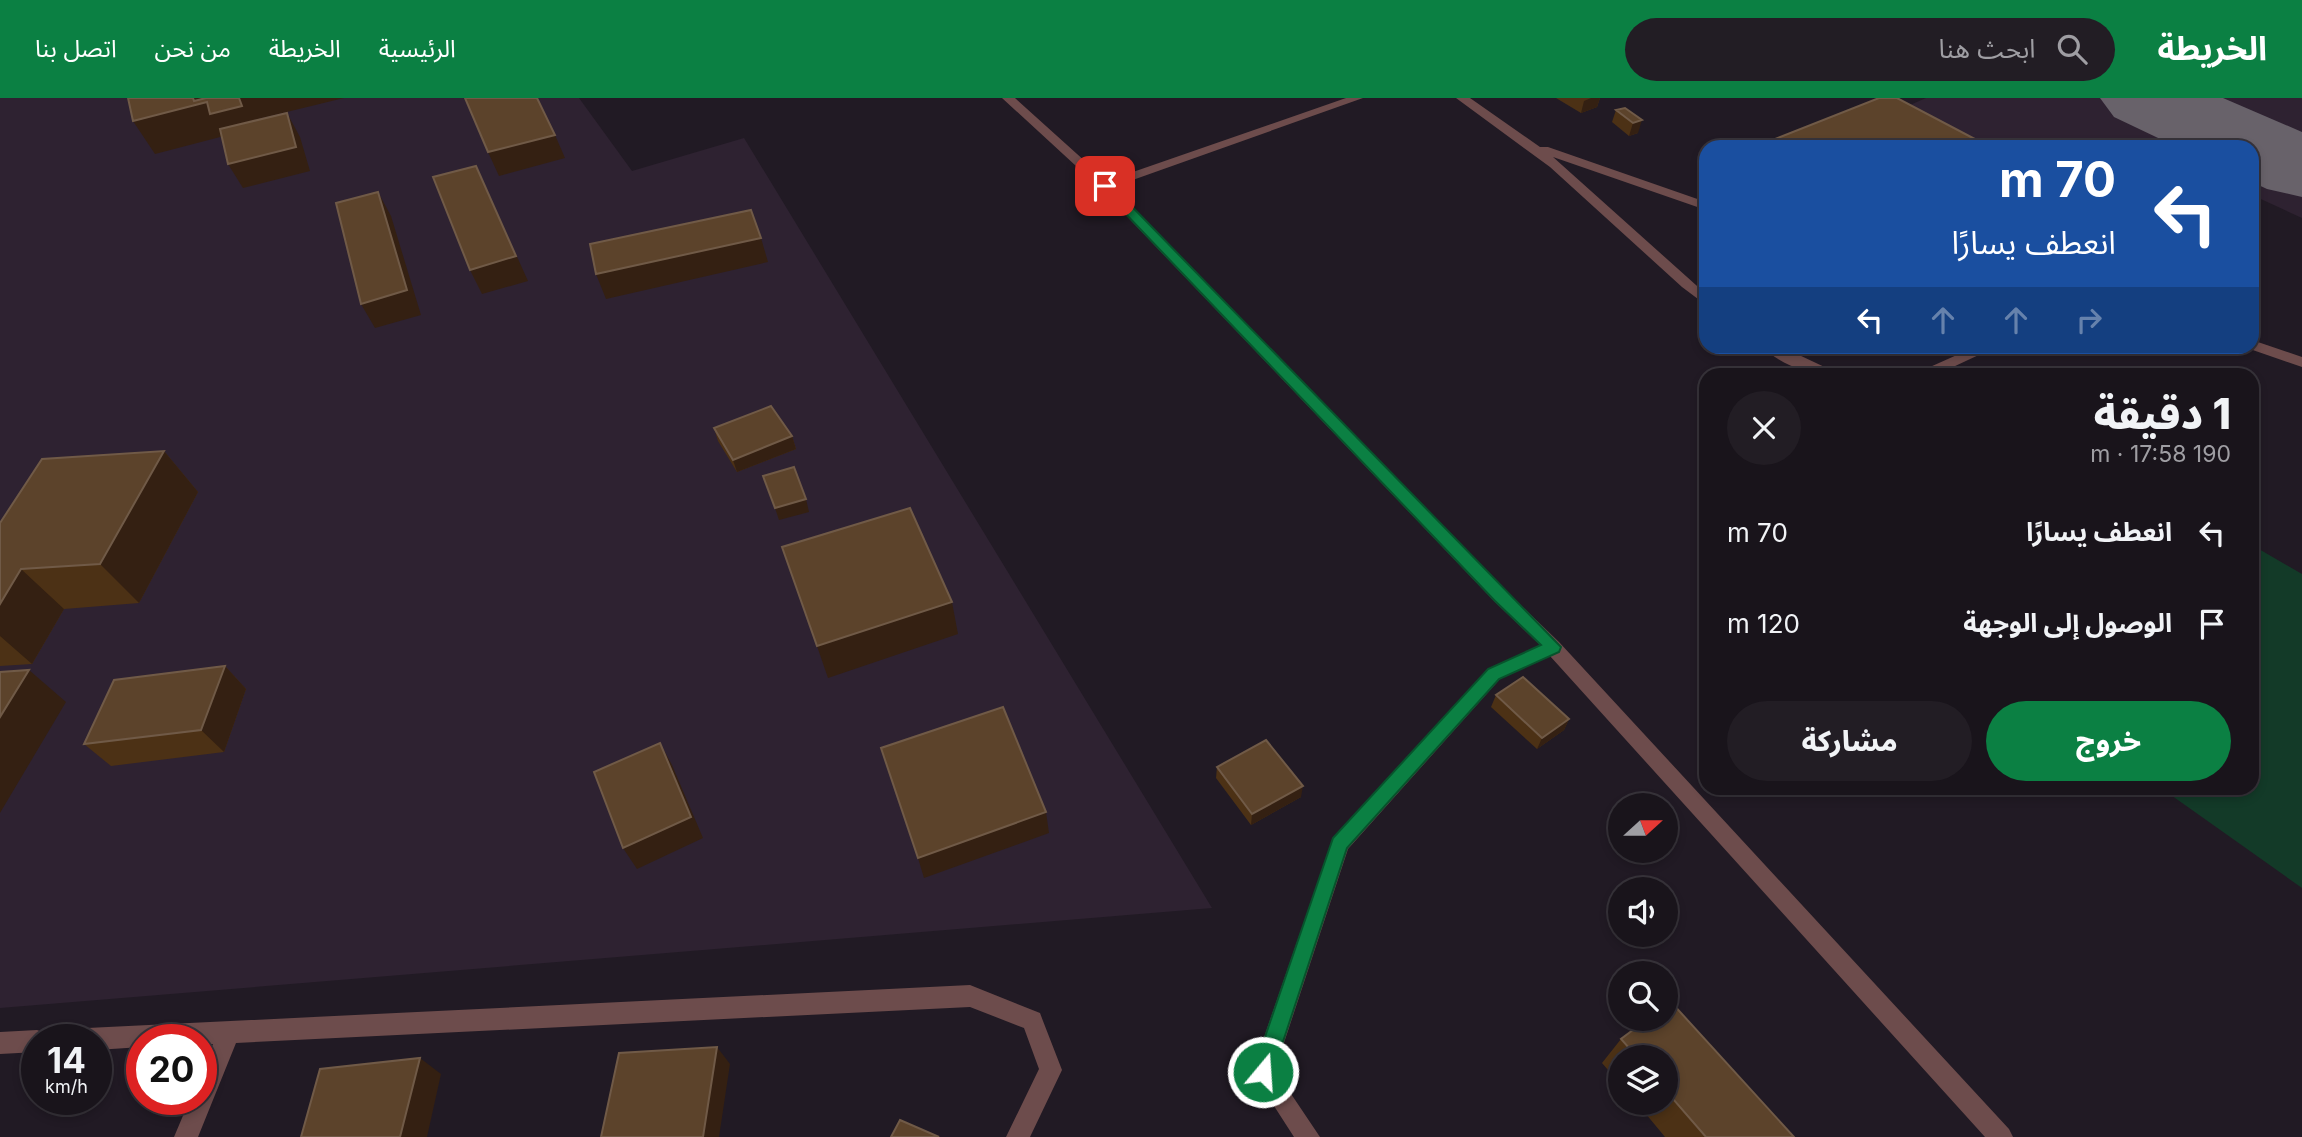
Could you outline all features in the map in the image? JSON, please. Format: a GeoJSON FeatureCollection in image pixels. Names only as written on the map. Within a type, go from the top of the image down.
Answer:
{"type":"FeatureCollection","features":[{"type":"Feature","properties":{"kind":"street"},"geometry":{"type":"LineString","coordinates":[[1008,98],[1105,186],[1501,597],[1553,647],[2001,1137]]}},
{"type":"Feature","properties":{"kind":"street"},"geometry":{"type":"LineString","coordinates":[[1105,186],[1357,98]]}},
{"type":"Feature","properties":{"kind":"street"},"geometry":{"type":"LineString","coordinates":[[1462,98],[1527,145],[1607,210],[1662,264],[1699,295]]}},
{"type":"Feature","properties":{"kind":"street"},"geometry":{"type":"LineString","coordinates":[[1527,145],[1699,204]]}},
{"type":"Feature","properties":{"kind":"street"},"geometry":{"type":"LineString","coordinates":[[2259,347],[2302,362]]}},
{"type":"Feature","properties":{"kind":"street"},"geometry":{"type":"LineString","coordinates":[[1781,354],[1813,368]]}},
{"type":"Feature","properties":{"kind":"street"},"geometry":{"type":"LineString","coordinates":[[1940,368],[1972,354]]}},
{"type":"Feature","properties":{"kind":"street"},"geometry":{"type":"LineString","coordinates":[[1308,1137],[1263,1072],[1340,844],[1494,674],[1553,647]]}},
{"type":"Feature","properties":{"kind":"street"},"geometry":{"type":"LineString","coordinates":[[112,1037],[970,996],[1032,1021],[1051,1070],[1018,1137]]}},
{"type":"Feature","properties":{"kind":"street"},"geometry":{"type":"LineString","coordinates":[[186,1137],[230,1030]]}},
{"type":"Feature","properties":{"kind":"street"},"geometry":{"type":"LineString","coordinates":[[0,1043],[21,1042]]}},
{"type":"Feature","properties":{"kind":"shaded area"},"geometry":{"type":"Polygon","coordinates":[[[0,98],[579,98],[632,171],[744,138],[1212,908],[0,1008],[0,98]]]}},
{"type":"Feature","properties":{"kind":"shaded area"},"geometry":{"type":"Polygon","coordinates":[[[1926,98],[2302,98],[2302,218],[2259,198],[2259,140],[1905,140],[1871,122],[1926,98]]]}},
{"type":"Feature","properties":{"kind":"green space"},"geometry":{"type":"Polygon","coordinates":[[[2259,549],[2302,574],[2302,888],[2171,795],[2259,795],[2259,549]]]}},
{"type":"Feature","properties":{"kind":"building"},"geometry":{"type":"Polygon","coordinates":[[[128,98],[193,98],[194,101],[206,98],[239,98],[242,106],[210,114],[207,102],[133,121],[128,98]]]}},
{"type":"Feature","properties":{"kind":"building"},"geometry":{"type":"Polygon","coordinates":[[[465,98],[537,98],[555,135],[488,152],[465,98]]]}},
{"type":"Feature","properties":{"kind":"building"},"geometry":{"type":"Polygon","coordinates":[[[1879,98],[1897,98],[1977,140],[1773,140],[1879,98]]]}},
{"type":"Feature","properties":{"kind":"building"},"geometry":{"type":"Polygon","coordinates":[[[1625,108],[1642,120],[1633,123],[1616,110],[1625,108]]]}},
{"type":"Feature","properties":{"kind":"building"},"geometry":{"type":"Polygon","coordinates":[[[287,113],[296,147],[228,164],[220,129],[287,113]]]}},
{"type":"Feature","properties":{"kind":"building"},"geometry":{"type":"Polygon","coordinates":[[[476,166],[516,256],[470,270],[433,177],[476,166]]]}},
{"type":"Feature","properties":{"kind":"building"},"geometry":{"type":"Polygon","coordinates":[[[378,192],[407,290],[361,304],[336,203],[378,192]]]}},
{"type":"Feature","properties":{"kind":"building"},"geometry":{"type":"Polygon","coordinates":[[[751,210],[761,238],[596,274],[590,244],[751,210]]]}},
{"type":"Feature","properties":{"kind":"building"},"geometry":{"type":"Polygon","coordinates":[[[771,406],[792,436],[733,460],[714,428],[771,406]]]}},
{"type":"Feature","properties":{"kind":"building"},"geometry":{"type":"Polygon","coordinates":[[[164,451],[100,564],[21,569],[0,604],[0,523],[42,459],[164,451]]]}},
{"type":"Feature","properties":{"kind":"building"},"geometry":{"type":"Polygon","coordinates":[[[794,467],[806,499],[775,508],[763,476],[794,467]]]}},
{"type":"Feature","properties":{"kind":"building"},"geometry":{"type":"Polygon","coordinates":[[[910,508],[952,602],[817,646],[782,547],[910,508]]]}},
{"type":"Feature","properties":{"kind":"building"},"geometry":{"type":"Polygon","coordinates":[[[225,666],[201,730],[84,744],[114,680],[225,666]]]}},
{"type":"Feature","properties":{"kind":"building"},"geometry":{"type":"Polygon","coordinates":[[[29,670],[0,717],[0,672],[29,670]]]}},
{"type":"Feature","properties":{"kind":"building"},"geometry":{"type":"Polygon","coordinates":[[[1523,677],[1569,719],[1542,738],[1496,695],[1523,677]]]}},
{"type":"Feature","properties":{"kind":"building"},"geometry":{"type":"Polygon","coordinates":[[[1003,707],[1046,812],[918,858],[881,748],[1003,707]]]}},
{"type":"Feature","properties":{"kind":"building"},"geometry":{"type":"Polygon","coordinates":[[[1266,740],[1303,786],[1252,814],[1217,767],[1266,740]]]}},
{"type":"Feature","properties":{"kind":"building"},"geometry":{"type":"Polygon","coordinates":[[[660,743],[691,817],[623,848],[594,772],[660,743]]]}},
{"type":"Feature","properties":{"kind":"building"},"geometry":{"type":"Polygon","coordinates":[[[1678,1010],[1794,1137],[1706,1137],[1678,1105],[1678,1045],[1626,1045],[1621,1039],[1632,1031],[1678,1031],[1678,1010]]]}},
{"type":"Feature","properties":{"kind":"building"},"geometry":{"type":"Polygon","coordinates":[[[717,1047],[703,1137],[601,1137],[619,1053],[717,1047]]]}},
{"type":"Feature","properties":{"kind":"building"},"geometry":{"type":"Polygon","coordinates":[[[420,1058],[400,1137],[301,1137],[320,1069],[420,1058]]]}},
{"type":"Feature","properties":{"kind":"building"},"geometry":{"type":"Polygon","coordinates":[[[900,1120],[939,1137],[891,1137],[900,1120]]]}},
{"type":"Feature","properties":{"kind":"taxiway"},"geometry":{"type":"LineString","coordinates":[[2146,98],[2240,140]]}},
{"type":"Feature","properties":{"kind":"taxiway"},"geometry":{"type":"LineString","coordinates":[[2259,149],[2302,168]]}},
{"type":"Feature","properties":{"kind":"route"},"geometry":{"type":"LineString","coordinates":[[1105,186],[1501,597],[1553,647],[1494,674],[1340,844],[1263,1072]]}}]}
